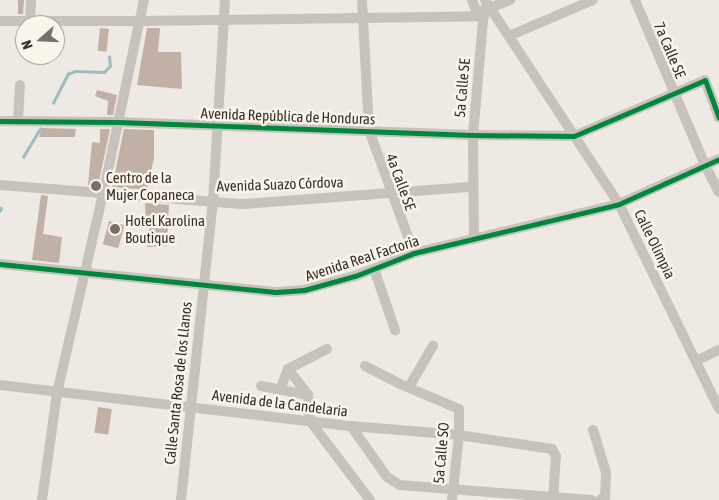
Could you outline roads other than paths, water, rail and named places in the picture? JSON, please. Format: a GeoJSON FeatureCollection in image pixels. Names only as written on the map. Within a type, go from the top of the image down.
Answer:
{"type":"FeatureCollection","features":[{"type":"Feature","properties":{"kind":"street"},"geometry":{"type":"LineString","coordinates":[[30,15],[31,0]]}},
{"type":"Feature","properties":{"kind":"street"},"geometry":{"type":"LineString","coordinates":[[42,500],[57,393],[82,307],[85,272],[144,0]]}},
{"type":"Feature","properties":{"kind":"street","name":"Calle Santa Rosa de los Llanos"},"geometry":{"type":"LineString","coordinates":[[181,500],[213,202],[225,0]]}},
{"type":"Feature","properties":{"kind":"street","name":"4a Calle SE"},"geometry":{"type":"LineString","coordinates":[[362,0],[369,130],[414,253]]}},
{"type":"Feature","properties":{"kind":"street"},"geometry":{"type":"LineString","coordinates":[[472,0],[484,8]]}},
{"type":"Feature","properties":{"kind":"street"},"geometry":{"type":"LineString","coordinates":[[65,21],[363,17],[484,8],[510,0]]}},
{"type":"Feature","properties":{"kind":"street"},"geometry":{"type":"LineString","coordinates":[[509,36],[593,0]]}},
{"type":"Feature","properties":{"kind":"street","name":"7a Calle SE"},"geometry":{"type":"LineString","coordinates":[[635,0],[705,165],[719,192]]}},
{"type":"Feature","properties":{"kind":"street","name":"Calle Olimpia"},"geometry":{"type":"LineString","coordinates":[[484,8],[509,36],[619,204],[719,409]]}},
{"type":"Feature","properties":{"kind":"street","name":"5a Calle SE"},"geometry":{"type":"LineString","coordinates":[[474,239],[473,135],[484,8]]}},
{"type":"Feature","properties":{"kind":"street"},"geometry":{"type":"LineString","coordinates":[[0,21],[15,21]]}},
{"type":"Feature","properties":{"kind":"street"},"geometry":{"type":"LineString","coordinates":[[574,136],[704,80],[719,118]]}},
{"type":"Feature","properties":{"kind":"street"},"geometry":{"type":"LineString","coordinates":[[18,121],[20,85]]}},
{"type":"Feature","properties":{"kind":"street","name":"Avenida República de Honduras"},"geometry":{"type":"LineString","coordinates":[[0,121],[118,122],[473,135],[574,136]]}},
{"type":"Feature","properties":{"kind":"street","name":"Avenida Real Factoría"},"geometry":{"type":"LineString","coordinates":[[0,264],[85,272],[123,280],[203,284],[290,292],[327,285],[414,253],[619,204],[719,159]]}},
{"type":"Feature","properties":{"kind":"street","name":"Avenida Suazo Córdova"},"geometry":{"type":"LineString","coordinates":[[0,185],[244,204],[472,187]]}},
{"type":"Feature","properties":{"kind":"street"},"geometry":{"type":"LineString","coordinates":[[18,198],[19,187]]}},
{"type":"Feature","properties":{"kind":"street"},"geometry":{"type":"LineString","coordinates":[[374,269],[394,330]]}},
{"type":"Feature","properties":{"kind":"street"},"geometry":{"type":"LineString","coordinates":[[365,366],[409,387],[433,346]]}},
{"type":"Feature","properties":{"kind":"street"},"geometry":{"type":"LineString","coordinates":[[280,390],[288,369],[327,349]]}},
{"type":"Feature","properties":{"kind":"street"},"geometry":{"type":"LineString","coordinates":[[696,361],[719,350]]}},
{"type":"Feature","properties":{"kind":"street"},"geometry":{"type":"LineString","coordinates":[[288,369],[308,395],[310,421],[370,500]]}},
{"type":"Feature","properties":{"kind":"street","name":"Avenida de la Candelaria"},"geometry":{"type":"LineString","coordinates":[[0,385],[351,426],[459,435],[552,449],[555,452],[553,498]]}},
{"type":"Feature","properties":{"kind":"street"},"geometry":{"type":"LineString","coordinates":[[261,386],[308,395]]}},
{"type":"Feature","properties":{"kind":"street","name":"5a Calle SO"},"geometry":{"type":"LineString","coordinates":[[409,387],[459,409],[459,435],[453,495]]}},
{"type":"Feature","properties":{"kind":"street"},"geometry":{"type":"LineString","coordinates":[[351,426],[393,482],[400,485],[453,495],[590,500]]}},
{"type":"Feature","properties":{"kind":"street"},"geometry":{"type":"LineString","coordinates":[[593,430],[606,472],[605,497],[600,500]]}},
{"type":"Feature","properties":{"kind":"waterway"},"geometry":{"type":"LineString","coordinates":[[53,103],[68,74],[75,71],[104,72],[110,66],[109,57]]}},
{"type":"Feature","properties":{"kind":"waterway"},"geometry":{"type":"LineString","coordinates":[[23,157],[40,129]]}},
{"type":"Feature","properties":{"kind":"place","name":"Centro de la Mujer Copaneca"},"geometry":{"type":"Point","coordinates":[96,186]}},
{"type":"Feature","properties":{"kind":"place","name":"Hotel Karolina Boutique"},"geometry":{"type":"Point","coordinates":[115,229]}}]}
